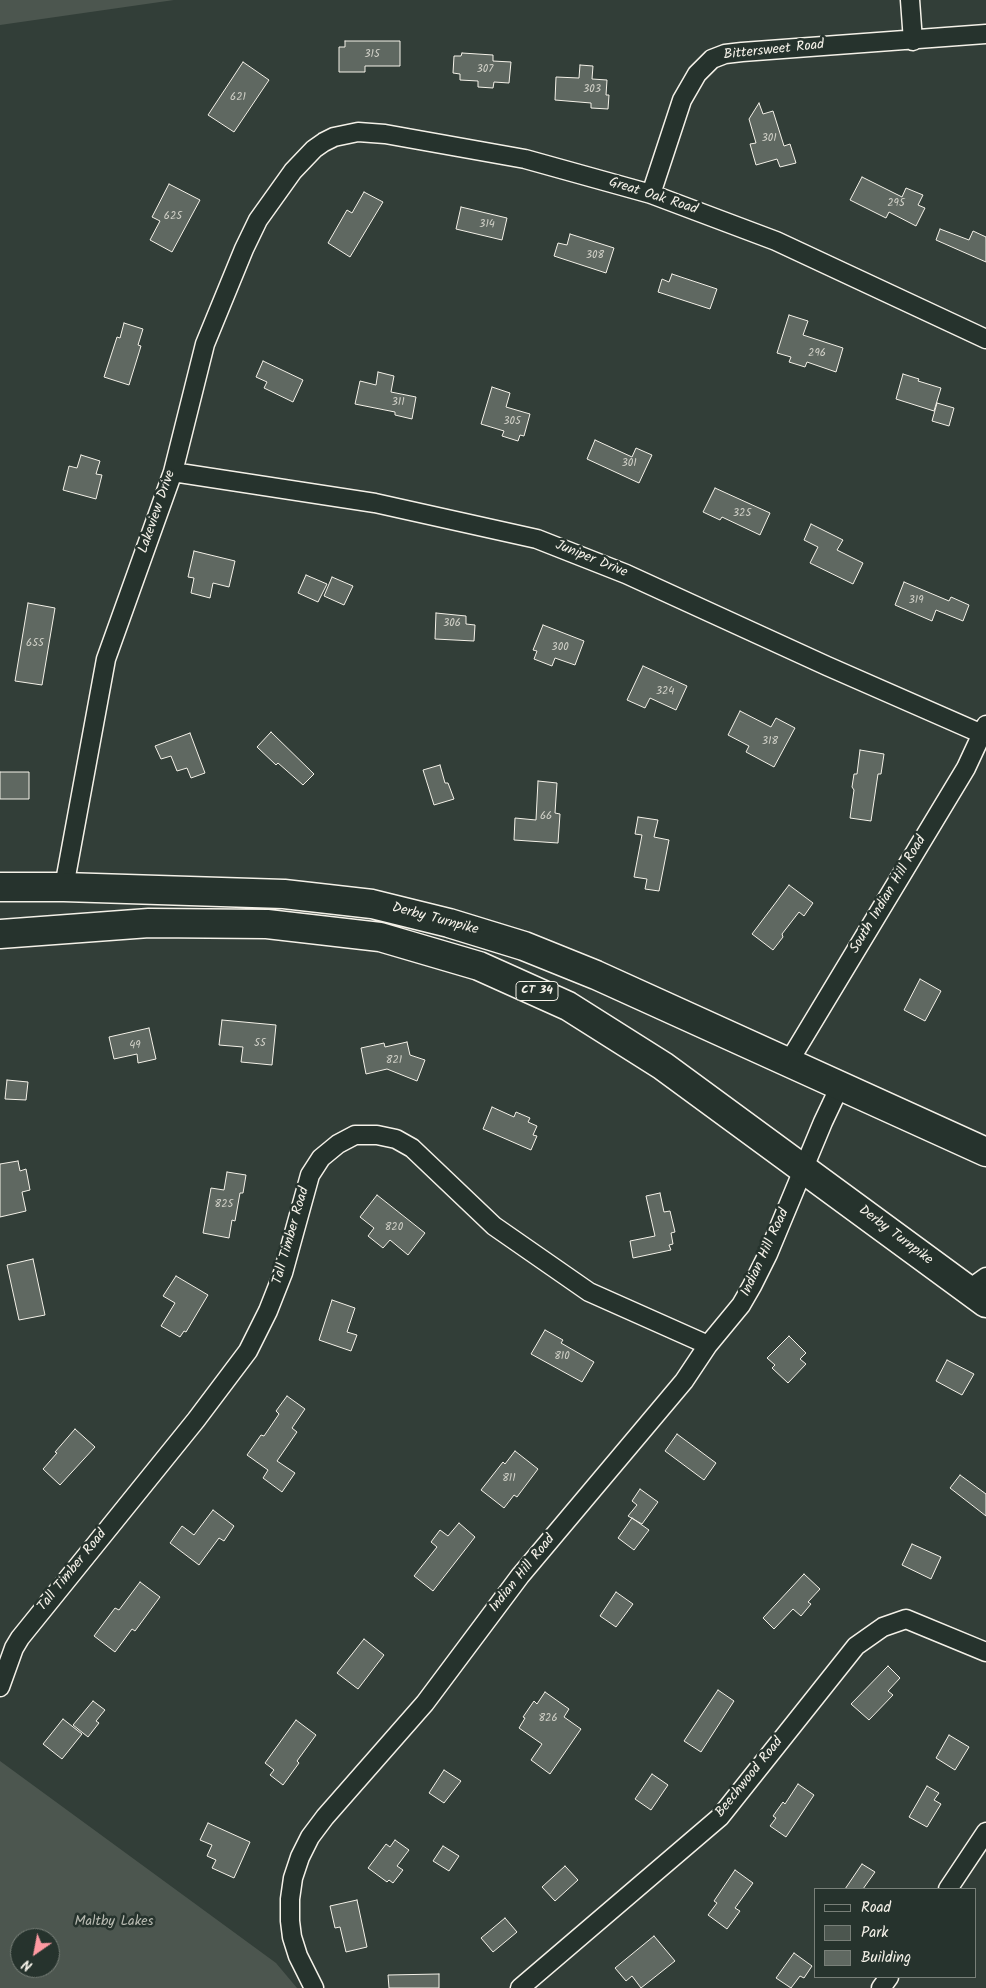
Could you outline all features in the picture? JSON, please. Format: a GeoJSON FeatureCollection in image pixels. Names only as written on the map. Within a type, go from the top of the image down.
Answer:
{"type":"FeatureCollection","features":[{"type":"Feature","properties":{"kind":"highway","name":"Derby Turnpike"},"geometry":{"type":"LineString","coordinates":[[0,887],[64,887],[284,894],[372,904],[449,923],[524,946],[596,975],[986,1152]]}},
{"type":"Feature","properties":{"kind":"highway","name":"Derby Turnpike"},"geometry":{"type":"LineString","coordinates":[[0,934],[149,923],[267,924],[380,937],[423,948],[486,969],[568,1006],[663,1066],[804,1168],[980,1290]]}},
{"type":"Feature","properties":{"kind":"street"},"geometry":{"type":"LineString","coordinates":[[910,0],[913,41]]}},
{"type":"Feature","properties":{"kind":"street","name":"Bittersweet Road"},"geometry":{"type":"LineString","coordinates":[[651,194],[682,100],[697,74],[712,58],[742,52],[913,41],[986,34]]}},
{"type":"Feature","properties":{"kind":"street","name":"Great Oak Road"},"geometry":{"type":"LineString","coordinates":[[306,157],[324,142],[334,137],[358,132],[372,132],[525,159],[651,194],[776,241],[986,339]]}},
{"type":"Feature","properties":{"kind":"street","name":"Lakeview Drive"},"geometry":{"type":"LineString","coordinates":[[64,887],[106,659],[173,472],[205,344],[258,220],[277,192],[306,157]]}},
{"type":"Feature","properties":{"kind":"street","name":"Juniper Drive"},"geometry":{"type":"LineString","coordinates":[[173,472],[375,503],[537,539],[626,574],[826,666],[984,729]]}},
{"type":"Feature","properties":{"kind":"street","name":"South Indian Hill Road"},"geometry":{"type":"LineString","coordinates":[[788,1063],[966,768],[984,729]]}},
{"type":"Feature","properties":{"kind":"street"},"geometry":{"type":"LineString","coordinates":[[804,1168],[840,1086]]}},
{"type":"Feature","properties":{"kind":"street","name":"Tall Timber Road"},"geometry":{"type":"LineString","coordinates":[[0,1687],[14,1648],[20,1638],[196,1420],[248,1351],[268,1311],[283,1273],[310,1175],[321,1158],[338,1144],[355,1135],[378,1135],[396,1139],[412,1148],[494,1226],[589,1292],[708,1345]]}},
{"type":"Feature","properties":{"kind":"street","name":"Indian Hill Road"},"geometry":{"type":"LineString","coordinates":[[314,1988],[298,1956],[290,1922],[290,1899],[293,1878],[300,1857],[310,1838],[324,1817],[425,1703],[520,1576],[684,1380],[708,1345],[731,1318],[752,1286],[804,1168]]}},
{"type":"Feature","properties":{"kind":"street","name":"Beechwood Road"},"geometry":{"type":"LineString","coordinates":[[520,1988],[720,1817],[856,1646],[883,1627],[906,1619],[986,1652]]}},
{"type":"Feature","properties":{"kind":"street"},"geometry":{"type":"LineString","coordinates":[[949,1888],[986,1832]]}},
{"type":"Feature","properties":{"kind":"green space"},"geometry":{"type":"Polygon","coordinates":[[[0,0],[174,0],[0,25],[0,0]]]}},
{"type":"Feature","properties":{"kind":"green space","name":"Maltby Lakes"},"geometry":{"type":"Polygon","coordinates":[[[0,1761],[276,1963],[297,1988],[0,1988],[0,1761]]]}},
{"type":"Feature","properties":{"kind":"building"},"geometry":{"type":"Polygon","coordinates":[[[345,41],[400,41],[400,66],[365,66],[365,72],[339,72],[339,47],[345,47],[345,41]]]}},
{"type":"Feature","properties":{"kind":"building"},"geometry":{"type":"Polygon","coordinates":[[[462,53],[493,55],[493,61],[511,62],[509,83],[494,82],[493,88],[478,87],[478,81],[460,80],[460,74],[453,73],[454,56],[461,56],[462,53]]]}},
{"type":"Feature","properties":{"kind":"building"},"geometry":{"type":"Polygon","coordinates":[[[243,62],[269,80],[234,132],[208,115],[243,62]]]}},
{"type":"Feature","properties":{"kind":"building"},"geometry":{"type":"Polygon","coordinates":[[[580,65],[593,66],[592,79],[607,80],[606,95],[609,95],[608,109],[591,108],[591,103],[555,100],[556,77],[579,78],[580,65]]]}},
{"type":"Feature","properties":{"kind":"building"},"geometry":{"type":"Polygon","coordinates":[[[759,103],[763,114],[773,111],[784,146],[790,144],[796,163],[780,167],[777,159],[756,165],[750,144],[756,143],[749,119],[759,103]]]}},
{"type":"Feature","properties":{"kind":"building"},"geometry":{"type":"Polygon","coordinates":[[[862,177],[902,197],[906,188],[923,195],[918,205],[925,208],[916,226],[889,212],[886,218],[850,200],[862,177]]]}},
{"type":"Feature","properties":{"kind":"building"},"geometry":{"type":"Polygon","coordinates":[[[169,184],[200,200],[172,252],[150,240],[160,221],[152,217],[169,184]]]}},
{"type":"Feature","properties":{"kind":"building"},"geometry":{"type":"Polygon","coordinates":[[[364,192],[383,202],[350,257],[328,243],[347,210],[352,213],[364,192]]]}},
{"type":"Feature","properties":{"kind":"building"},"geometry":{"type":"Polygon","coordinates":[[[461,207],[507,218],[502,240],[456,229],[461,207]]]}},
{"type":"Feature","properties":{"kind":"building"},"geometry":{"type":"Polygon","coordinates":[[[940,229],[969,240],[973,231],[986,237],[986,262],[936,240],[940,229]]]}},
{"type":"Feature","properties":{"kind":"building"},"geometry":{"type":"Polygon","coordinates":[[[570,234],[614,248],[606,273],[554,256],[558,243],[567,245],[570,234]]]}},
{"type":"Feature","properties":{"kind":"building"},"geometry":{"type":"Polygon","coordinates":[[[672,274],[717,289],[710,309],[658,292],[662,279],[669,282],[672,274]]]}},
{"type":"Feature","properties":{"kind":"building"},"geometry":{"type":"Polygon","coordinates":[[[789,315],[808,321],[803,335],[843,348],[836,372],[807,362],[805,367],[789,362],[791,357],[777,353],[789,315]]]}},
{"type":"Feature","properties":{"kind":"building"},"geometry":{"type":"Polygon","coordinates":[[[124,323],[143,329],[138,345],[141,346],[129,385],[104,377],[117,337],[120,338],[124,323]]]}},
{"type":"Feature","properties":{"kind":"building"},"geometry":{"type":"Polygon","coordinates":[[[263,361],[303,380],[293,402],[264,388],[267,382],[256,377],[263,361]]]}},
{"type":"Feature","properties":{"kind":"building"},"geometry":{"type":"Polygon","coordinates":[[[378,372],[394,376],[391,392],[416,397],[412,419],[395,415],[395,412],[355,404],[360,381],[376,385],[378,372]]]}},
{"type":"Feature","properties":{"kind":"building"},"geometry":{"type":"Polygon","coordinates":[[[903,374],[941,388],[934,411],[896,399],[903,374]]]}},
{"type":"Feature","properties":{"kind":"building"},"geometry":{"type":"Polygon","coordinates":[[[492,387],[510,393],[506,407],[530,414],[524,436],[520,435],[518,441],[502,436],[504,431],[481,424],[492,387]]]}},
{"type":"Feature","properties":{"kind":"building"},"geometry":{"type":"Polygon","coordinates":[[[937,403],[954,408],[949,426],[932,421],[937,403]]]}},
{"type":"Feature","properties":{"kind":"building"},"geometry":{"type":"Polygon","coordinates":[[[595,440],[632,457],[636,448],[652,455],[639,483],[587,459],[595,440]]]}},
{"type":"Feature","properties":{"kind":"building"},"geometry":{"type":"Polygon","coordinates":[[[81,455],[100,461],[96,474],[102,475],[96,499],[63,490],[69,466],[77,468],[81,455]]]}},
{"type":"Feature","properties":{"kind":"building"},"geometry":{"type":"Polygon","coordinates":[[[715,488],[770,513],[760,535],[722,517],[720,520],[703,512],[715,488]]]}},
{"type":"Feature","properties":{"kind":"building"},"geometry":{"type":"Polygon","coordinates":[[[811,524],[843,540],[837,550],[863,563],[853,584],[810,563],[818,547],[804,540],[811,524]]]}},
{"type":"Feature","properties":{"kind":"building"},"geometry":{"type":"Polygon","coordinates":[[[194,551],[235,561],[229,587],[213,583],[210,598],[191,593],[194,578],[188,577],[194,551]]]}},
{"type":"Feature","properties":{"kind":"building"},"geometry":{"type":"Polygon","coordinates":[[[306,575],[327,584],[318,602],[298,593],[306,575]]]}},
{"type":"Feature","properties":{"kind":"building"},"geometry":{"type":"Polygon","coordinates":[[[332,577],[353,586],[344,605],[324,596],[332,577]]]}},
{"type":"Feature","properties":{"kind":"building"},"geometry":{"type":"Polygon","coordinates":[[[904,582],[949,601],[951,597],[969,605],[963,621],[936,610],[932,621],[895,605],[904,582]]]}},
{"type":"Feature","properties":{"kind":"building"},"geometry":{"type":"Polygon","coordinates":[[[28,603],[55,608],[42,685],[15,681],[28,603]]]}},
{"type":"Feature","properties":{"kind":"building"},"geometry":{"type":"Polygon","coordinates":[[[436,613],[466,616],[466,624],[475,625],[474,641],[435,639],[436,613]]]}},
{"type":"Feature","properties":{"kind":"building"},"geometry":{"type":"Polygon","coordinates":[[[543,625],[584,641],[575,665],[555,658],[552,666],[534,659],[537,651],[533,650],[543,625]]]}},
{"type":"Feature","properties":{"kind":"building"},"geometry":{"type":"Polygon","coordinates":[[[643,666],[687,686],[676,710],[650,698],[645,708],[627,700],[643,666]]]}},
{"type":"Feature","properties":{"kind":"building"},"geometry":{"type":"Polygon","coordinates":[[[740,711],[771,727],[776,718],[795,728],[774,767],[746,752],[749,746],[728,735],[740,711]]]}},
{"type":"Feature","properties":{"kind":"building"},"geometry":{"type":"Polygon","coordinates":[[[271,732],[314,774],[303,785],[278,763],[276,765],[257,747],[271,732]]]}},
{"type":"Feature","properties":{"kind":"building"},"geometry":{"type":"Polygon","coordinates":[[[190,733],[205,773],[191,778],[187,768],[177,771],[171,756],[161,759],[155,746],[190,733]]]}},
{"type":"Feature","properties":{"kind":"building"},"geometry":{"type":"Polygon","coordinates":[[[860,750],[884,754],[881,774],[878,774],[871,821],[850,818],[854,790],[852,787],[854,774],[857,774],[860,750]]]}},
{"type":"Feature","properties":{"kind":"building"},"geometry":{"type":"Polygon","coordinates":[[[440,765],[445,783],[448,783],[454,799],[434,805],[423,770],[440,765]]]}},
{"type":"Feature","properties":{"kind":"building"},"geometry":{"type":"Polygon","coordinates":[[[0,772],[29,772],[29,799],[0,799],[0,772]]]}},
{"type":"Feature","properties":{"kind":"building"},"geometry":{"type":"Polygon","coordinates":[[[538,781],[557,783],[555,813],[560,814],[558,843],[514,840],[515,818],[536,820],[538,781]]]}},
{"type":"Feature","properties":{"kind":"building"},"geometry":{"type":"Polygon","coordinates":[[[638,817],[658,820],[654,837],[669,840],[659,891],[645,889],[647,879],[634,877],[642,835],[635,834],[638,817]]]}},
{"type":"Feature","properties":{"kind":"building"},"geometry":{"type":"Polygon","coordinates":[[[789,885],[813,903],[804,916],[799,912],[782,934],[783,937],[773,950],[752,934],[789,885]]]}},
{"type":"Feature","properties":{"kind":"building"},"geometry":{"type":"Polygon","coordinates":[[[920,979],[941,991],[925,1021],[904,1010],[920,979]]]}},
{"type":"Feature","properties":{"kind":"building"},"geometry":{"type":"Polygon","coordinates":[[[222,1020],[276,1025],[272,1065],[241,1062],[243,1047],[219,1045],[222,1020]]]}},
{"type":"Feature","properties":{"kind":"building"},"geometry":{"type":"Polygon","coordinates":[[[149,1028],[156,1059],[138,1063],[137,1054],[114,1059],[109,1037],[149,1028]]]}},
{"type":"Feature","properties":{"kind":"building"},"geometry":{"type":"Polygon","coordinates":[[[407,1042],[410,1055],[425,1060],[417,1081],[387,1069],[366,1074],[361,1048],[384,1043],[385,1047],[407,1042]]]}},
{"type":"Feature","properties":{"kind":"building"},"geometry":{"type":"Polygon","coordinates":[[[7,1080],[28,1082],[26,1100],[5,1099],[7,1080]]]}},
{"type":"Feature","properties":{"kind":"building"},"geometry":{"type":"Polygon","coordinates":[[[492,1107],[514,1117],[516,1112],[530,1118],[528,1122],[537,1126],[533,1135],[537,1136],[531,1150],[483,1129],[492,1107]]]}},
{"type":"Feature","properties":{"kind":"building"},"geometry":{"type":"Polygon","coordinates":[[[18,1161],[20,1171],[26,1169],[30,1190],[22,1192],[26,1211],[0,1217],[0,1164],[18,1161]]]}},
{"type":"Feature","properties":{"kind":"building"},"geometry":{"type":"Polygon","coordinates":[[[227,1172],[246,1175],[243,1193],[240,1193],[235,1221],[232,1220],[229,1238],[203,1233],[211,1188],[224,1190],[227,1172]]]}},
{"type":"Feature","properties":{"kind":"building"},"geometry":{"type":"Polygon","coordinates":[[[660,1193],[664,1212],[670,1211],[675,1232],[671,1233],[673,1244],[669,1245],[671,1250],[633,1258],[630,1241],[655,1236],[646,1196],[660,1193]]]}},
{"type":"Feature","properties":{"kind":"building"},"geometry":{"type":"Polygon","coordinates":[[[377,1195],[425,1233],[408,1255],[390,1240],[383,1248],[368,1236],[374,1228],[360,1217],[377,1195]]]}},
{"type":"Feature","properties":{"kind":"building"},"geometry":{"type":"Polygon","coordinates":[[[33,1259],[45,1315],[19,1320],[7,1265],[33,1259]]]}},
{"type":"Feature","properties":{"kind":"building"},"geometry":{"type":"Polygon","coordinates":[[[176,1276],[208,1295],[186,1332],[184,1331],[180,1337],[161,1326],[175,1303],[163,1296],[176,1276]]]}},
{"type":"Feature","properties":{"kind":"building"},"geometry":{"type":"Polygon","coordinates":[[[332,1300],[355,1308],[347,1332],[357,1335],[351,1351],[319,1340],[332,1300]]]}},
{"type":"Feature","properties":{"kind":"building"},"geometry":{"type":"Polygon","coordinates":[[[545,1330],[563,1340],[561,1343],[594,1362],[582,1382],[531,1354],[545,1330]]]}},
{"type":"Feature","properties":{"kind":"building"},"geometry":{"type":"Polygon","coordinates":[[[789,1336],[806,1353],[800,1359],[806,1364],[788,1383],[772,1368],[775,1365],[767,1358],[789,1336]]]}},
{"type":"Feature","properties":{"kind":"building"},"geometry":{"type":"Polygon","coordinates":[[[947,1360],[974,1374],[962,1395],[936,1381],[947,1360]]]}},
{"type":"Feature","properties":{"kind":"building"},"geometry":{"type":"Polygon","coordinates":[[[287,1396],[305,1409],[292,1428],[297,1432],[277,1461],[295,1473],[282,1492],[263,1478],[268,1470],[247,1455],[261,1435],[264,1436],[279,1414],[276,1411],[287,1396]]]}},
{"type":"Feature","properties":{"kind":"building"},"geometry":{"type":"Polygon","coordinates":[[[75,1429],[95,1447],[60,1485],[43,1469],[75,1429]]]}},
{"type":"Feature","properties":{"kind":"building"},"geometry":{"type":"Polygon","coordinates":[[[677,1434],[716,1463],[704,1480],[665,1451],[677,1434]]]}},
{"type":"Feature","properties":{"kind":"building"},"geometry":{"type":"Polygon","coordinates":[[[515,1451],[538,1469],[517,1497],[514,1495],[504,1508],[481,1490],[503,1462],[505,1464],[515,1451]]]}},
{"type":"Feature","properties":{"kind":"building"},"geometry":{"type":"Polygon","coordinates":[[[960,1475],[986,1494],[986,1516],[950,1488],[960,1475]]]}},
{"type":"Feature","properties":{"kind":"building"},"geometry":{"type":"Polygon","coordinates":[[[640,1489],[658,1502],[642,1524],[628,1516],[637,1505],[632,1501],[640,1489]]]}},
{"type":"Feature","properties":{"kind":"building"},"geometry":{"type":"Polygon","coordinates":[[[213,1510],[234,1526],[224,1541],[219,1538],[199,1565],[170,1543],[182,1526],[194,1535],[213,1510]]]}},
{"type":"Feature","properties":{"kind":"building"},"geometry":{"type":"Polygon","coordinates":[[[632,1518],[649,1530],[634,1550],[618,1538],[632,1518]]]}},
{"type":"Feature","properties":{"kind":"building"},"geometry":{"type":"Polygon","coordinates":[[[459,1523],[475,1537],[433,1591],[414,1576],[437,1547],[431,1542],[440,1530],[448,1536],[459,1523]]]}},
{"type":"Feature","properties":{"kind":"building"},"geometry":{"type":"Polygon","coordinates":[[[912,1544],[941,1557],[931,1579],[902,1565],[912,1544]]]}},
{"type":"Feature","properties":{"kind":"building"},"geometry":{"type":"Polygon","coordinates":[[[804,1574],[820,1589],[808,1602],[811,1604],[801,1616],[793,1609],[774,1629],[763,1618],[804,1574]]]}},
{"type":"Feature","properties":{"kind":"building"},"geometry":{"type":"Polygon","coordinates":[[[140,1582],[160,1597],[135,1631],[132,1629],[115,1652],[94,1636],[115,1608],[119,1610],[140,1582]]]}},
{"type":"Feature","properties":{"kind":"building"},"geometry":{"type":"Polygon","coordinates":[[[616,1592],[633,1604],[616,1627],[600,1616],[616,1592]]]}},
{"type":"Feature","properties":{"kind":"building"},"geometry":{"type":"Polygon","coordinates":[[[364,1639],[384,1655],[358,1689],[337,1673],[364,1639]]]}},
{"type":"Feature","properties":{"kind":"building"},"geometry":{"type":"Polygon","coordinates":[[[888,1666],[900,1678],[888,1691],[893,1695],[869,1720],[851,1704],[888,1666]]]}},
{"type":"Feature","properties":{"kind":"building"},"geometry":{"type":"Polygon","coordinates":[[[718,1690],[734,1701],[701,1752],[684,1741],[718,1690]]]}},
{"type":"Feature","properties":{"kind":"building"},"geometry":{"type":"Polygon","coordinates":[[[545,1692],[569,1709],[564,1717],[581,1729],[550,1774],[531,1760],[542,1744],[519,1728],[525,1718],[523,1717],[534,1701],[537,1704],[545,1692]]]}},
{"type":"Feature","properties":{"kind":"building"},"geometry":{"type":"Polygon","coordinates":[[[93,1701],[105,1710],[96,1721],[99,1723],[88,1737],[73,1725],[93,1701]]]}},
{"type":"Feature","properties":{"kind":"building"},"geometry":{"type":"Polygon","coordinates":[[[63,1719],[82,1734],[62,1759],[43,1744],[63,1719]]]}},
{"type":"Feature","properties":{"kind":"building"},"geometry":{"type":"Polygon","coordinates":[[[296,1720],[316,1735],[297,1761],[299,1763],[283,1785],[270,1775],[274,1770],[265,1763],[296,1720]]]}},
{"type":"Feature","properties":{"kind":"building"},"geometry":{"type":"Polygon","coordinates":[[[949,1735],[969,1747],[955,1770],[936,1758],[949,1735]]]}},
{"type":"Feature","properties":{"kind":"building"},"geometry":{"type":"Polygon","coordinates":[[[444,1770],[461,1781],[444,1803],[429,1793],[444,1770]]]}},
{"type":"Feature","properties":{"kind":"building"},"geometry":{"type":"Polygon","coordinates":[[[652,1774],[668,1785],[651,1810],[635,1799],[652,1774]]]}},
{"type":"Feature","properties":{"kind":"building"},"geometry":{"type":"Polygon","coordinates":[[[798,1784],[814,1795],[786,1837],[770,1826],[776,1818],[773,1816],[783,1802],[785,1804],[798,1784]]]}},
{"type":"Feature","properties":{"kind":"building"},"geometry":{"type":"Polygon","coordinates":[[[927,1786],[939,1793],[934,1800],[941,1804],[927,1827],[909,1817],[927,1786]]]}},
{"type":"Feature","properties":{"kind":"building"},"geometry":{"type":"Polygon","coordinates":[[[208,1823],[250,1842],[234,1878],[212,1868],[216,1860],[207,1856],[212,1845],[200,1840],[208,1823]]]}},
{"type":"Feature","properties":{"kind":"building"},"geometry":{"type":"Polygon","coordinates":[[[395,1840],[409,1850],[397,1866],[403,1870],[393,1883],[389,1880],[387,1882],[368,1868],[386,1844],[390,1847],[395,1840]]]}},
{"type":"Feature","properties":{"kind":"building"},"geometry":{"type":"Polygon","coordinates":[[[443,1846],[459,1856],[449,1871],[433,1861],[443,1846]]]}},
{"type":"Feature","properties":{"kind":"building"},"geometry":{"type":"Polygon","coordinates":[[[862,1864],[875,1872],[864,1888],[846,1888],[862,1864]]]}},
{"type":"Feature","properties":{"kind":"building"},"geometry":{"type":"Polygon","coordinates":[[[565,1866],[578,1880],[555,1901],[542,1887],[565,1866]]]}},
{"type":"Feature","properties":{"kind":"building"},"geometry":{"type":"Polygon","coordinates":[[[735,1870],[753,1883],[735,1908],[740,1911],[727,1929],[708,1915],[717,1903],[714,1901],[735,1870]]]}},
{"type":"Feature","properties":{"kind":"building"},"geometry":{"type":"Polygon","coordinates":[[[357,1900],[367,1947],[346,1952],[340,1927],[335,1928],[330,1906],[357,1900]]]}},
{"type":"Feature","properties":{"kind":"building"},"geometry":{"type":"Polygon","coordinates":[[[505,1918],[517,1932],[493,1952],[481,1938],[505,1918]]]}},
{"type":"Feature","properties":{"kind":"building"},"geometry":{"type":"Polygon","coordinates":[[[654,1936],[675,1961],[641,1988],[632,1976],[626,1981],[615,1968],[654,1936]]]}},
{"type":"Feature","properties":{"kind":"building"},"geometry":{"type":"Polygon","coordinates":[[[794,1953],[812,1966],[804,1978],[800,1976],[791,1988],[776,1978],[794,1953]]]}},
{"type":"Feature","properties":{"kind":"building"},"geometry":{"type":"Polygon","coordinates":[[[439,1974],[439,1988],[389,1988],[388,1975],[439,1974]]]}}]}
